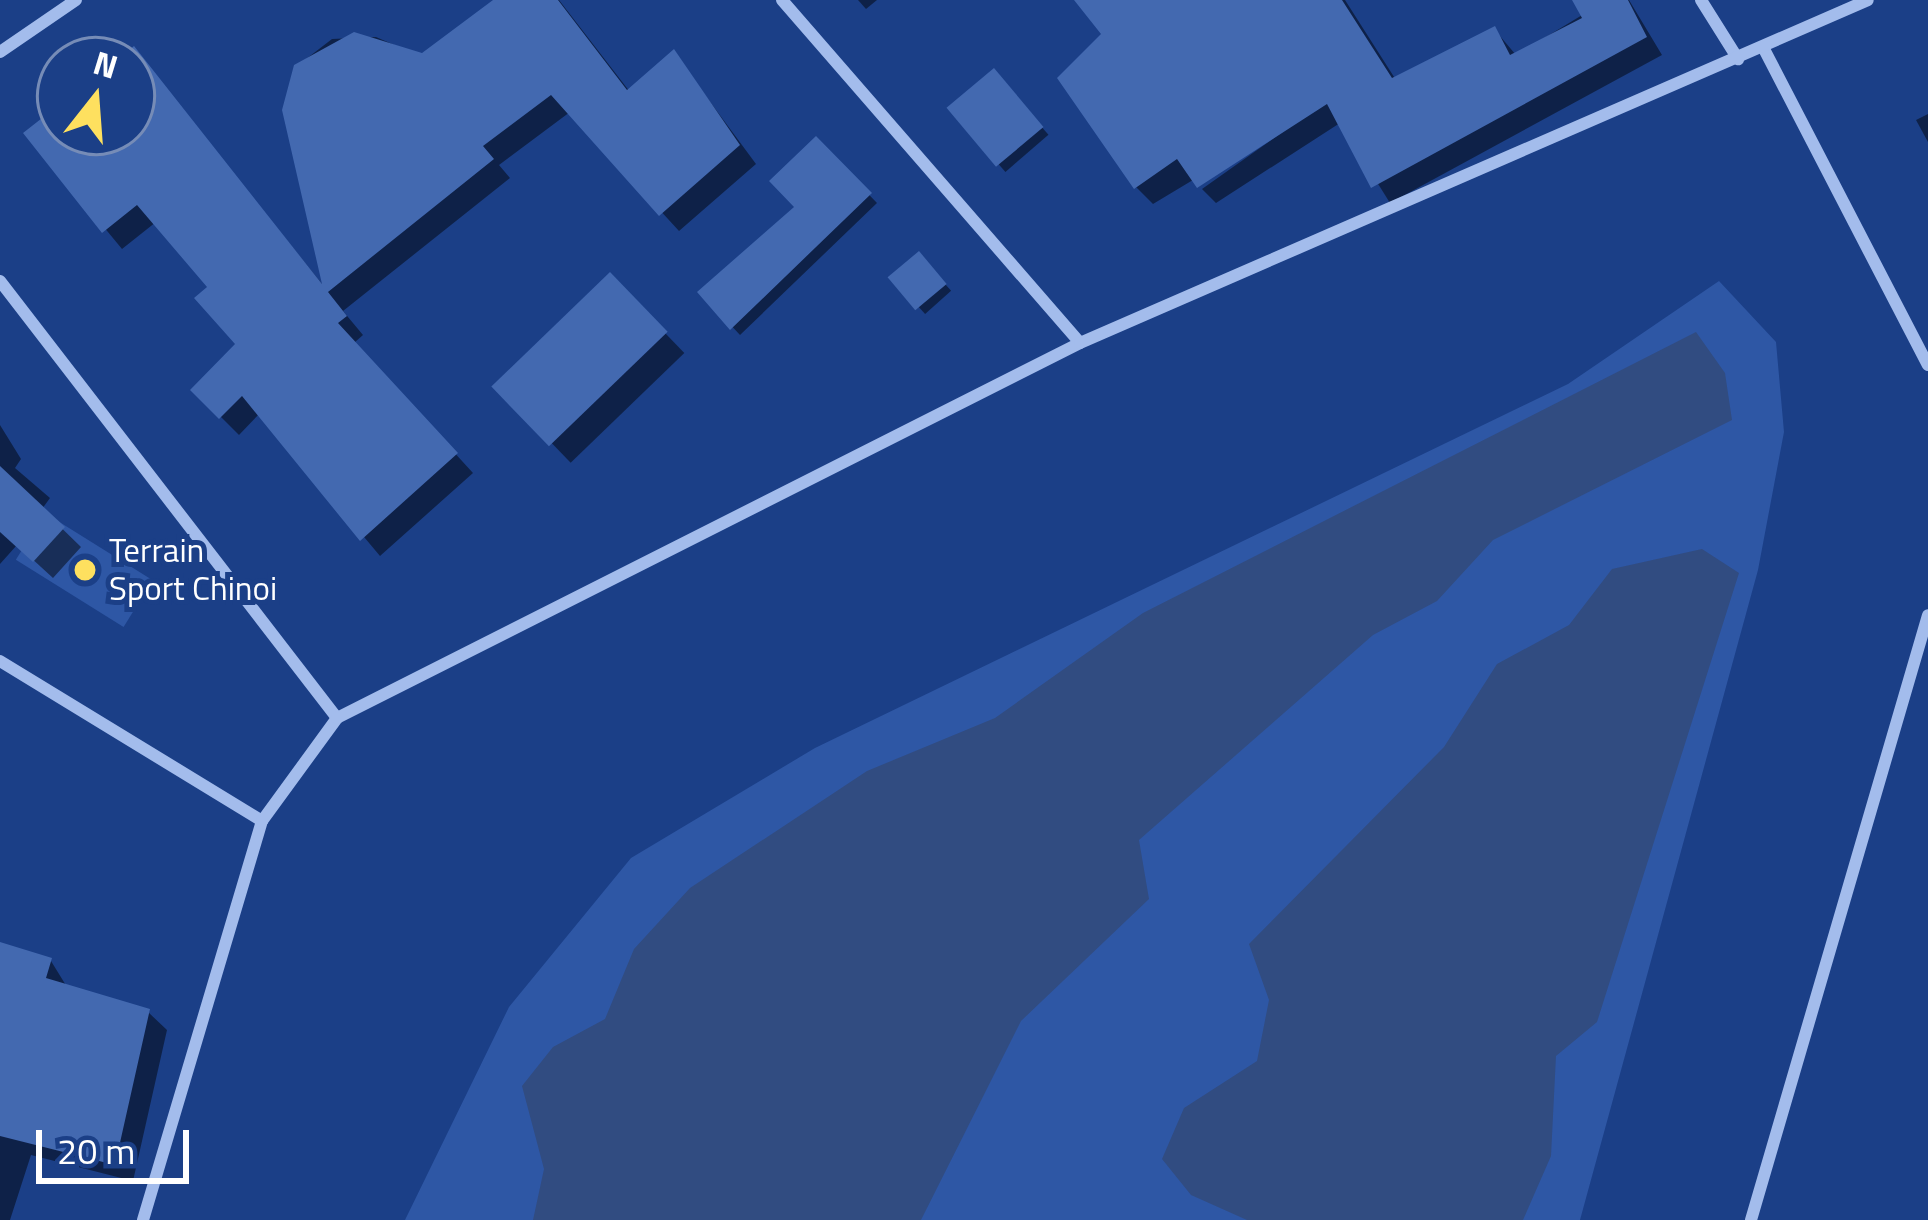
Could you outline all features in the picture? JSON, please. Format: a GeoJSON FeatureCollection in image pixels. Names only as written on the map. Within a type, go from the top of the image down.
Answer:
{"type":"FeatureCollection","features":[{"type":"Feature","properties":{"kind":"street"},"geometry":{"type":"LineString","coordinates":[[0,52],[76,0]]}},
{"type":"Feature","properties":{"kind":"street"},"geometry":{"type":"LineString","coordinates":[[782,0],[1079,343]]}},
{"type":"Feature","properties":{"kind":"street"},"geometry":{"type":"LineString","coordinates":[[1701,0],[1738,59]]}},
{"type":"Feature","properties":{"kind":"street"},"geometry":{"type":"LineString","coordinates":[[143,1220],[262,820],[337,718],[1079,343],[1868,0]]}},
{"type":"Feature","properties":{"kind":"street"},"geometry":{"type":"LineString","coordinates":[[1764,49],[1928,365]]}},
{"type":"Feature","properties":{"kind":"street"},"geometry":{"type":"LineString","coordinates":[[0,281],[337,718]]}},
{"type":"Feature","properties":{"kind":"street"},"geometry":{"type":"LineString","coordinates":[[1751,1220],[1928,615]]}},
{"type":"Feature","properties":{"kind":"street"},"geometry":{"type":"LineString","coordinates":[[0,661],[262,820]]}},
{"type":"Feature","properties":{"kind":"shaded area"},"geometry":{"type":"Polygon","coordinates":[[[1719,281],[1776,342],[1784,432],[1758,570],[1580,1220],[405,1220],[509,1007],[631,858],[815,748],[1568,384],[1719,281]]]}},
{"type":"Feature","properties":{"kind":"shaded area"},"geometry":{"type":"Polygon","coordinates":[[[1696,332],[1725,373],[1732,420],[1493,540],[1437,601],[1373,635],[1139,840],[1149,899],[1021,1021],[921,1220],[533,1220],[544,1169],[522,1086],[553,1047],[605,1019],[634,949],[690,888],[867,771],[995,718],[1143,613],[1696,332]]]}},
{"type":"Feature","properties":{"kind":"shaded area","name":"Terrain Sport Chinoi"},"geometry":{"type":"Polygon","coordinates":[[[45,513],[153,580],[124,627],[16,560],[45,513]]]}},
{"type":"Feature","properties":{"kind":"shaded area"},"geometry":{"type":"Polygon","coordinates":[[[1702,549],[1739,573],[1597,1022],[1556,1056],[1551,1156],[1523,1220],[1247,1220],[1191,1195],[1162,1159],[1184,1108],[1257,1061],[1269,1000],[1249,944],[1444,747],[1497,664],[1569,625],[1612,569],[1702,549]]]}},
{"type":"Feature","properties":{"kind":"building"},"geometry":{"type":"Polygon","coordinates":[[[493,0],[558,0],[627,90],[674,49],[740,145],[659,216],[551,95],[483,146],[494,159],[328,292],[347,316],[338,323],[458,453],[360,541],[242,396],[219,419],[190,390],[235,344],[194,298],[207,287],[137,205],[102,233],[41,156],[156,156],[156,74],[322,284],[282,110],[294,65],[354,32],[422,53],[493,0]]]}},
{"type":"Feature","properties":{"kind":"building"},"geometry":{"type":"Polygon","coordinates":[[[1074,0],[1342,0],[1392,78],[1495,26],[1510,55],[1582,18],[1572,0],[1628,0],[1647,37],[1371,188],[1327,104],[1197,188],[1177,159],[1134,189],[1057,78],[1101,34],[1074,0]]]}},
{"type":"Feature","properties":{"kind":"building"},"geometry":{"type":"Polygon","coordinates":[[[994,68],[1043,127],[996,167],[947,108],[994,68]]]}},
{"type":"Feature","properties":{"kind":"building"},"geometry":{"type":"Polygon","coordinates":[[[36,123],[36,149],[23,133],[36,123]]]}},
{"type":"Feature","properties":{"kind":"building"},"geometry":{"type":"Polygon","coordinates":[[[816,136],[872,193],[730,330],[697,292],[794,207],[769,181],[816,136]]]}},
{"type":"Feature","properties":{"kind":"building"},"geometry":{"type":"Polygon","coordinates":[[[919,251],[947,284],[915,310],[888,277],[919,251]]]}},
{"type":"Feature","properties":{"kind":"building"},"geometry":{"type":"Polygon","coordinates":[[[610,272],[668,332],[549,446],[491,387],[610,272]]]}},
{"type":"Feature","properties":{"kind":"building"},"geometry":{"type":"Polygon","coordinates":[[[0,466],[65,527],[33,562],[0,532],[0,466]]]}},
{"type":"Feature","properties":{"kind":"building"},"geometry":{"type":"Polygon","coordinates":[[[0,942],[52,958],[46,978],[150,1009],[115,1165],[0,1136],[0,942]]]}},
{"type":"Feature","properties":{"kind":"place","name":"Terrain Sport Chinoi"},"geometry":{"type":"Point","coordinates":[85,570]}}]}
